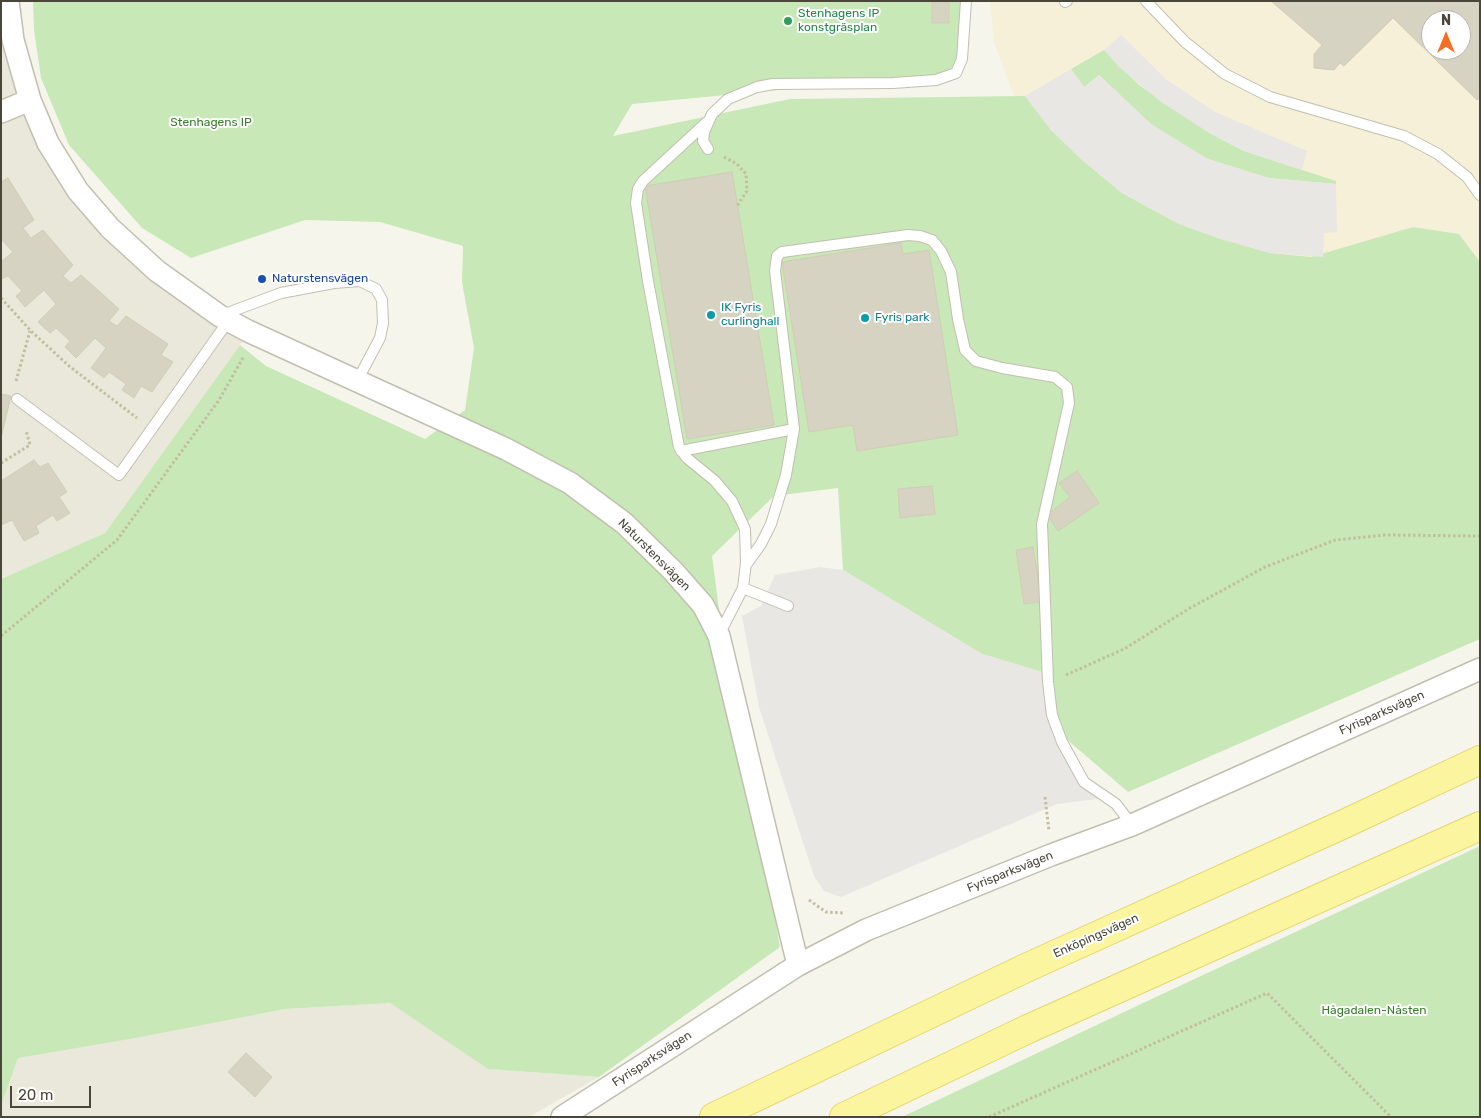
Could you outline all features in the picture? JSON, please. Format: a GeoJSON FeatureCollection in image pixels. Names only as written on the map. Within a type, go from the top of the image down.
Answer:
{"type":"FeatureCollection","features":[{"type":"Feature","properties":{"kind":"main road","name":"Enköpingsvägen"},"geometry":{"type":"LineString","coordinates":[[714,1117],[1028,967],[1480,760]]}},
{"type":"Feature","properties":{"kind":"main road"},"geometry":{"type":"LineString","coordinates":[[844,1117],[1028,1029],[1480,826]]}},
{"type":"Feature","properties":{"kind":"street","name":"Naturstensvägen"},"geometry":{"type":"LineString","coordinates":[[8,1],[13,40],[30,100],[48,143],[78,191],[110,228],[156,272],[224,318],[257,335],[506,449],[570,483],[624,523],[673,571],[703,605],[719,636],[798,965]]}},
{"type":"Feature","properties":{"kind":"street"},"geometry":{"type":"LineString","coordinates":[[1,112],[30,100]]}},
{"type":"Feature","properties":{"kind":"street","name":"Fyrisparksvägen"},"geometry":{"type":"LineString","coordinates":[[562,1117],[798,965],[852,937],[1051,855],[1132,825],[1480,669]]}},
{"type":"Feature","properties":{"kind":"lane"},"geometry":{"type":"LineString","coordinates":[[719,636],[743,588],[746,565],[745,530],[737,508],[715,481],[681,451],[648,281],[636,203],[638,189],[643,181],[707,122],[712,114],[728,99],[757,86],[773,84],[893,83],[936,80],[956,74],[962,60],[966,1]]}},
{"type":"Feature","properties":{"kind":"lane"},"geometry":{"type":"LineString","coordinates":[[1146,1],[1185,42],[1225,74],[1270,97],[1404,136],[1438,154],[1467,177],[1480,195]]}},
{"type":"Feature","properties":{"kind":"lane"},"geometry":{"type":"LineString","coordinates":[[707,122],[703,141],[708,149]]}},
{"type":"Feature","properties":{"kind":"lane"},"geometry":{"type":"LineString","coordinates":[[746,565],[761,544],[771,524],[786,475],[794,429],[775,270],[777,256],[782,252],[908,235],[932,240],[942,251],[952,272],[958,319],[965,350],[976,361],[1002,368],[1055,376],[1068,387],[1070,403],[1042,524],[1048,682],[1052,715],[1062,742],[1084,782],[1116,804],[1132,825]]}},
{"type":"Feature","properties":{"kind":"lane"},"geometry":{"type":"LineString","coordinates":[[17,399],[119,475],[224,318],[281,293],[334,283],[360,281],[376,290],[382,300],[382,323],[380,338],[357,381]]}},
{"type":"Feature","properties":{"kind":"lane"},"geometry":{"type":"LineString","coordinates":[[681,451],[794,429]]}},
{"type":"Feature","properties":{"kind":"lane"},"geometry":{"type":"LineString","coordinates":[[743,588],[788,606]]}},
{"type":"Feature","properties":{"kind":"path"},"geometry":{"type":"LineString","coordinates":[[708,149],[738,164],[746,174],[746,191],[737,206]]}},
{"type":"Feature","properties":{"kind":"path"},"geometry":{"type":"LineString","coordinates":[[1,298],[31,331],[69,366],[152,428]]}},
{"type":"Feature","properties":{"kind":"path"},"geometry":{"type":"LineString","coordinates":[[1,636],[118,540],[219,400],[257,335]]}},
{"type":"Feature","properties":{"kind":"path"},"geometry":{"type":"LineString","coordinates":[[1,463],[30,445]]}},
{"type":"Feature","properties":{"kind":"path"},"geometry":{"type":"LineString","coordinates":[[1048,682],[1124,649],[1190,608],[1265,567],[1335,540],[1385,535],[1480,536]]}},
{"type":"Feature","properties":{"kind":"path"},"geometry":{"type":"LineString","coordinates":[[1045,797],[1051,855]]}},
{"type":"Feature","properties":{"kind":"path"},"geometry":{"type":"LineString","coordinates":[[806,895],[820,910],[832,914],[844,913],[852,937]]}},
{"type":"Feature","properties":{"kind":"path"},"geometry":{"type":"LineString","coordinates":[[989,1117],[1267,993],[1392,1117]]}},
{"type":"Feature","properties":{"kind":"shaded area"},"geometry":{"type":"Polygon","coordinates":[[[1,1],[30,100],[110,228],[248,331],[240,345],[105,533],[1,579],[1,1]]]}},
{"type":"Feature","properties":{"kind":"shaded area"},"geometry":{"type":"Polygon","coordinates":[[[990,1],[1480,1],[1480,262],[1459,234],[1413,227],[1217,286],[1087,290],[994,43],[990,1]]]}},
{"type":"Feature","properties":{"kind":"shaded area"},"geometry":{"type":"Polygon","coordinates":[[[1121,35],[1167,80],[1215,112],[1307,151],[1302,170],[1244,151],[1211,134],[1161,102],[1119,67],[1104,50],[1121,35]]]}},
{"type":"Feature","properties":{"kind":"shaded area"},"geometry":{"type":"Polygon","coordinates":[[[1071,69],[1084,87],[1099,75],[1151,124],[1208,159],[1269,178],[1336,184],[1337,232],[1324,233],[1323,257],[1270,253],[1221,239],[1179,224],[1122,193],[1082,160],[1051,130],[1025,96],[1071,69]]]}},
{"type":"Feature","properties":{"kind":"shaded area"},"geometry":{"type":"Polygon","coordinates":[[[820,567],[843,570],[982,654],[1045,673],[1052,715],[1084,782],[1098,799],[1057,804],[841,897],[824,891],[814,876],[759,707],[742,616],[761,606],[775,575],[820,567]]]}},
{"type":"Feature","properties":{"kind":"shaded area"},"geometry":{"type":"Polygon","coordinates":[[[390,1003],[488,1069],[599,1077],[529,1117],[1,1117],[1,1106],[18,1058],[285,1009],[390,1003]]]}},
{"type":"Feature","properties":{"kind":"green space","name":"Stenhagens IP"},"geometry":{"type":"Polygon","coordinates":[[[33,1],[966,1],[956,73],[632,104],[613,136],[790,99],[1025,96],[1051,130],[1082,160],[1122,193],[1179,224],[1221,239],[1270,253],[1311,257],[1413,227],[1459,234],[1480,262],[1480,639],[1128,792],[1064,737],[1045,673],[982,654],[843,570],[838,488],[774,496],[712,556],[733,715],[759,828],[780,947],[599,1077],[488,1069],[390,1003],[285,1009],[18,1058],[1,1106],[1,579],[105,533],[240,345],[266,366],[425,439],[465,410],[474,348],[462,282],[463,246],[380,222],[305,220],[191,258],[142,228],[69,145],[41,78],[34,30],[33,1]]]}},
{"type":"Feature","properties":{"kind":"green space"},"geometry":{"type":"Polygon","coordinates":[[[1104,50],[1139,85],[1211,134],[1244,151],[1336,181],[1336,184],[1269,178],[1208,159],[1179,143],[1151,124],[1099,75],[1084,87],[1071,69],[1104,50]]]}},
{"type":"Feature","properties":{"kind":"green space","name":"Hågadalen-Nåsten"},"geometry":{"type":"Polygon","coordinates":[[[1480,846],[1480,1117],[902,1117],[1158,996],[1480,846]]]}},
{"type":"Feature","properties":{"kind":"building"},"geometry":{"type":"Polygon","coordinates":[[[1271,1],[1480,1],[1480,98],[1477,100],[1436,60],[1471,60],[1471,10],[1421,10],[1421,45],[1393,18],[1344,66],[1340,63],[1334,70],[1314,68],[1314,54],[1322,45],[1271,1]]]}},
{"type":"Feature","properties":{"kind":"building"},"geometry":{"type":"Polygon","coordinates":[[[932,3],[949,3],[949,23],[932,23],[932,3]]]}},
{"type":"Feature","properties":{"kind":"building","name":"IK Fyris curlinghall"},"geometry":{"type":"Polygon","coordinates":[[[732,172],[774,425],[687,439],[645,186],[732,172]]]}},
{"type":"Feature","properties":{"kind":"building"},"geometry":{"type":"Polygon","coordinates":[[[8,178],[34,220],[23,228],[31,238],[43,230],[73,265],[63,276],[71,283],[81,275],[119,309],[109,321],[117,326],[126,316],[168,344],[161,355],[173,362],[152,392],[141,386],[134,398],[122,390],[126,384],[109,372],[104,378],[91,368],[106,348],[95,338],[76,358],[65,347],[70,341],[56,328],[50,333],[38,322],[56,304],[44,290],[25,307],[16,296],[22,291],[8,276],[1,279],[1,262],[13,252],[1,239],[1,182],[8,178]]]}},
{"type":"Feature","properties":{"kind":"building","name":"Fyris park"},"geometry":{"type":"Polygon","coordinates":[[[901,243],[903,254],[929,250],[958,435],[857,451],[853,425],[809,432],[782,262],[901,243]]]}},
{"type":"Feature","properties":{"kind":"building"},"geometry":{"type":"Polygon","coordinates":[[[1,394],[11,396],[1,438],[1,394]]]}},
{"type":"Feature","properties":{"kind":"building"},"geometry":{"type":"Polygon","coordinates":[[[34,460],[40,467],[48,463],[67,492],[59,497],[70,513],[57,521],[53,515],[36,526],[39,533],[24,541],[12,520],[1,525],[1,481],[34,460]]]}},
{"type":"Feature","properties":{"kind":"building"},"geometry":{"type":"Polygon","coordinates":[[[1077,471],[1099,503],[1058,531],[1047,515],[1070,497],[1059,483],[1077,471]]]}},
{"type":"Feature","properties":{"kind":"building"},"geometry":{"type":"Polygon","coordinates":[[[932,486],[935,514],[900,518],[898,489],[932,486]]]}},
{"type":"Feature","properties":{"kind":"building"},"geometry":{"type":"Polygon","coordinates":[[[1033,547],[1042,602],[1024,604],[1016,550],[1033,547]]]}},
{"type":"Feature","properties":{"kind":"building"},"geometry":{"type":"Polygon","coordinates":[[[246,1053],[272,1077],[255,1097],[228,1072],[246,1053]]]}},
{"type":"Feature","properties":{"kind":"place","name":"Stenhagens IP konstgräsplan"},"geometry":{"type":"Point","coordinates":[788,21]}},
{"type":"Feature","properties":{"kind":"place","name":"Naturstensvägen"},"geometry":{"type":"Point","coordinates":[262,279]}},
{"type":"Feature","properties":{"kind":"place","name":"IK Fyris curlinghall"},"geometry":{"type":"Point","coordinates":[711,315]}},
{"type":"Feature","properties":{"kind":"place","name":"Fyris park"},"geometry":{"type":"Point","coordinates":[865,318]}}]}
